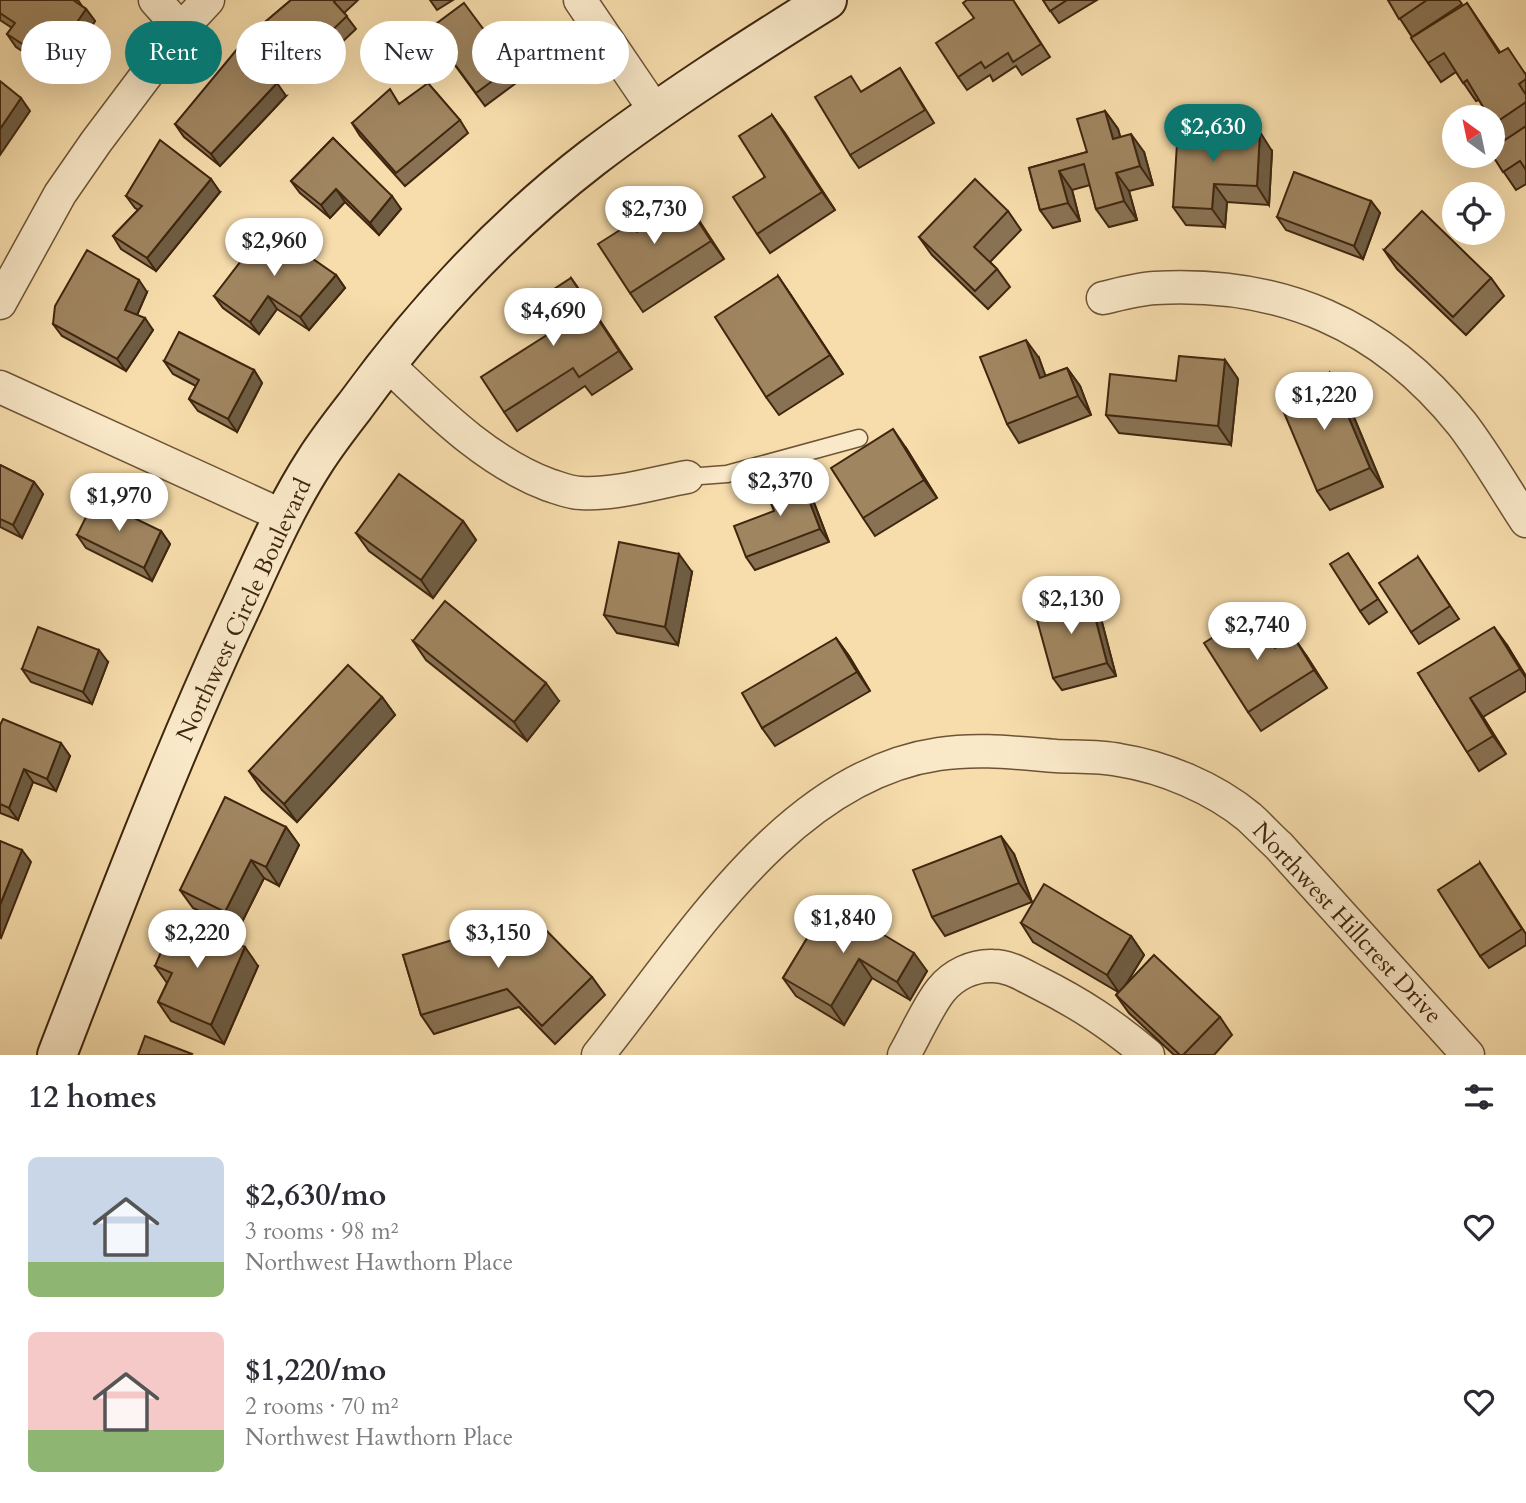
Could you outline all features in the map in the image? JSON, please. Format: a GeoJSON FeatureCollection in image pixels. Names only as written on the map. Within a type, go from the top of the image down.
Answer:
{"type":"FeatureCollection","features":[{"type":"Feature","properties":{"kind":"main road","name":"Northwest Circle Boulevard"},"geometry":{"type":"LineString","coordinates":[[57,1055],[160,791],[208,679],[283,516],[315,460],[386,363],[454,285],[512,226],[590,160],[656,112],[827,0]]}},
{"type":"Feature","properties":{"kind":"street"},"geometry":{"type":"LineString","coordinates":[[155,0],[173,21]]}},
{"type":"Feature","properties":{"kind":"street"},"geometry":{"type":"LineString","coordinates":[[188,21],[208,0]]}},
{"type":"Feature","properties":{"kind":"street"},"geometry":{"type":"LineString","coordinates":[[580,0],[656,112]]}},
{"type":"Feature","properties":{"kind":"street"},"geometry":{"type":"LineString","coordinates":[[0,303],[60,194],[139,84]]}},
{"type":"Feature","properties":{"kind":"street"},"geometry":{"type":"LineString","coordinates":[[1102,298],[1152,288],[1210,287],[1272,297],[1307,307],[1355,329],[1424,382],[1462,425],[1526,522]]}},
{"type":"Feature","properties":{"kind":"street"},"geometry":{"type":"LineString","coordinates":[[386,363],[498,460],[524,475],[580,493],[616,490],[687,477]]}},
{"type":"Feature","properties":{"kind":"street"},"geometry":{"type":"LineString","coordinates":[[0,387],[283,516]]}},
{"type":"Feature","properties":{"kind":"street","name":"Northwest Hillcrest Drive"},"geometry":{"type":"LineString","coordinates":[[598,1055],[713,905],[756,858],[792,827],[871,774],[915,759],[972,750],[1119,760],[1170,773],[1218,797],[1248,817],[1279,846],[1468,1055]]}},
{"type":"Feature","properties":{"kind":"street"},"geometry":{"type":"LineString","coordinates":[[904,1055],[941,990],[960,974],[976,967],[993,966],[1010,968],[1070,998],[1107,1021],[1148,1055]]}},
{"type":"Feature","properties":{"kind":"lane"},"geometry":{"type":"LineString","coordinates":[[687,477],[727,474],[859,438]]}},
{"type":"Feature","properties":{"kind":"building"},"geometry":{"type":"Polygon","coordinates":[[[0,0],[73,0],[86,9],[78,21],[21,21],[21,43],[7,34],[15,23],[0,13],[0,0]]]}},
{"type":"Feature","properties":{"kind":"building"},"geometry":{"type":"Polygon","coordinates":[[[291,0],[336,0],[334,2],[347,16],[342,21],[266,21],[291,0]]]}},
{"type":"Feature","properties":{"kind":"building"},"geometry":{"type":"Polygon","coordinates":[[[967,0],[1013,0],[1041,44],[1013,62],[1008,53],[985,68],[981,62],[958,77],[936,43],[974,18],[963,3],[967,0]]]}},
{"type":"Feature","properties":{"kind":"building"},"geometry":{"type":"Polygon","coordinates":[[[1043,0],[1067,0],[1050,11],[1043,0]]]}},
{"type":"Feature","properties":{"kind":"building"},"geometry":{"type":"Polygon","coordinates":[[[1388,0],[1427,0],[1399,19],[1388,0]]]}},
{"type":"Feature","properties":{"kind":"building"},"geometry":{"type":"Polygon","coordinates":[[[464,3],[477,21],[472,21],[472,84],[488,84],[476,93],[458,68],[458,21],[440,21],[464,3]]]}},
{"type":"Feature","properties":{"kind":"building"},"geometry":{"type":"Polygon","coordinates":[[[1467,3],[1499,53],[1508,48],[1526,75],[1526,79],[1519,84],[1526,95],[1526,102],[1505,116],[1505,105],[1482,105],[1467,80],[1463,83],[1444,53],[1428,63],[1411,38],[1467,3]]]}},
{"type":"Feature","properties":{"kind":"building"},"geometry":{"type":"Polygon","coordinates":[[[236,50],[236,84],[276,84],[211,154],[175,124],[208,84],[222,84],[222,67],[236,50]]]}},
{"type":"Feature","properties":{"kind":"building"},"geometry":{"type":"Polygon","coordinates":[[[900,68],[925,110],[850,155],[815,97],[851,76],[861,92],[900,68]]]}},
{"type":"Feature","properties":{"kind":"building"},"geometry":{"type":"Polygon","coordinates":[[[0,81],[21,98],[0,129],[0,81]]]}},
{"type":"Feature","properties":{"kind":"building"},"geometry":{"type":"Polygon","coordinates":[[[429,84],[460,120],[396,173],[352,123],[390,89],[399,104],[429,84]]]}},
{"type":"Feature","properties":{"kind":"building"},"geometry":{"type":"Polygon","coordinates":[[[1105,111],[1113,139],[1131,134],[1140,166],[1116,173],[1124,201],[1096,209],[1084,164],[1059,171],[1068,203],[1040,210],[1029,168],[1087,152],[1077,119],[1105,111]]]}},
{"type":"Feature","properties":{"kind":"building"},"geometry":{"type":"Polygon","coordinates":[[[772,115],[822,192],[757,234],[733,197],[765,177],[739,136],[772,115]]]}},
{"type":"Feature","properties":{"kind":"building"},"geometry":{"type":"Polygon","coordinates":[[[1526,126],[1526,170],[1520,161],[1503,172],[1500,168],[1505,168],[1505,140],[1526,126]]]}},
{"type":"Feature","properties":{"kind":"building"},"geometry":{"type":"Polygon","coordinates":[[[1178,128],[1260,132],[1257,186],[1214,184],[1212,209],[1173,207],[1178,128]]]}},
{"type":"Feature","properties":{"kind":"building"},"geometry":{"type":"Polygon","coordinates":[[[333,138],[392,196],[370,223],[336,189],[321,205],[291,181],[333,138]]]}},
{"type":"Feature","properties":{"kind":"building"},"geometry":{"type":"Polygon","coordinates":[[[160,140],[211,179],[147,258],[113,236],[142,206],[126,196],[160,140]]]}},
{"type":"Feature","properties":{"kind":"building"},"geometry":{"type":"Polygon","coordinates":[[[1294,172],[1371,201],[1354,246],[1277,217],[1294,172]]]}},
{"type":"Feature","properties":{"kind":"building"},"geometry":{"type":"Polygon","coordinates":[[[975,179],[1008,211],[974,247],[997,269],[975,291],[919,237],[975,179]]]}},
{"type":"Feature","properties":{"kind":"building"},"geometry":{"type":"Polygon","coordinates":[[[685,201],[711,241],[630,293],[598,244],[631,223],[637,232],[685,201]]]}},
{"type":"Feature","properties":{"kind":"building"},"geometry":{"type":"Polygon","coordinates":[[[1422,211],[1442,230],[1442,245],[1457,245],[1491,278],[1453,317],[1384,250],[1422,211]]]}},
{"type":"Feature","properties":{"kind":"building"},"geometry":{"type":"Polygon","coordinates":[[[267,227],[336,275],[300,317],[268,296],[250,322],[214,296],[267,227]]]}},
{"type":"Feature","properties":{"kind":"building"},"geometry":{"type":"Polygon","coordinates":[[[87,250],[139,280],[125,310],[145,318],[117,359],[53,324],[55,306],[87,250]]]}},
{"type":"Feature","properties":{"kind":"building"},"geometry":{"type":"Polygon","coordinates":[[[778,276],[830,355],[766,397],[715,317],[778,276]]]}},
{"type":"Feature","properties":{"kind":"building"},"geometry":{"type":"Polygon","coordinates":[[[571,278],[619,351],[579,377],[573,368],[504,412],[481,377],[550,333],[531,304],[571,278]]]}},
{"type":"Feature","properties":{"kind":"building"},"geometry":{"type":"Polygon","coordinates":[[[179,332],[254,370],[228,419],[189,399],[199,380],[164,361],[179,332]]]}},
{"type":"Feature","properties":{"kind":"building"},"geometry":{"type":"Polygon","coordinates":[[[1026,340],[1040,378],[1067,368],[1078,396],[1007,424],[980,357],[1026,340]]]}},
{"type":"Feature","properties":{"kind":"building"},"geometry":{"type":"Polygon","coordinates":[[[1179,356],[1225,360],[1218,426],[1106,415],[1110,374],[1176,381],[1179,356]]]}},
{"type":"Feature","properties":{"kind":"building"},"geometry":{"type":"Polygon","coordinates":[[[1330,373],[1370,468],[1317,491],[1277,396],[1330,373]]]}},
{"type":"Feature","properties":{"kind":"building"},"geometry":{"type":"Polygon","coordinates":[[[893,429],[924,480],[863,518],[831,468],[893,429]]]}},
{"type":"Feature","properties":{"kind":"building"},"geometry":{"type":"Polygon","coordinates":[[[0,465],[34,482],[13,525],[0,519],[0,465]]]}},
{"type":"Feature","properties":{"kind":"building"},"geometry":{"type":"Polygon","coordinates":[[[399,474],[463,521],[421,580],[356,533],[399,474]]]}},
{"type":"Feature","properties":{"kind":"building"},"geometry":{"type":"Polygon","coordinates":[[[799,474],[820,529],[746,557],[734,526],[774,511],[765,488],[799,474]]]}},
{"type":"Feature","properties":{"kind":"building"},"geometry":{"type":"Polygon","coordinates":[[[95,499],[161,531],[144,568],[77,535],[95,499]]]}},
{"type":"Feature","properties":{"kind":"building"},"geometry":{"type":"Polygon","coordinates":[[[619,542],[679,554],[665,627],[604,615],[619,542]]]}},
{"type":"Feature","properties":{"kind":"building"},"geometry":{"type":"Polygon","coordinates":[[[1348,553],[1378,599],[1360,611],[1330,564],[1348,553]]]}},
{"type":"Feature","properties":{"kind":"building"},"geometry":{"type":"Polygon","coordinates":[[[1418,557],[1450,606],[1411,632],[1379,583],[1418,557]]]}},
{"type":"Feature","properties":{"kind":"building"},"geometry":{"type":"Polygon","coordinates":[[[1089,594],[1107,663],[1053,678],[1034,609],[1089,594]]]}},
{"type":"Feature","properties":{"kind":"building"},"geometry":{"type":"Polygon","coordinates":[[[445,601],[546,683],[514,722],[413,641],[445,601]]]}},
{"type":"Feature","properties":{"kind":"building"},"geometry":{"type":"Polygon","coordinates":[[[1253,612],[1275,648],[1293,636],[1314,670],[1248,712],[1204,643],[1253,612]]]}},
{"type":"Feature","properties":{"kind":"building"},"geometry":{"type":"Polygon","coordinates":[[[38,627],[99,650],[83,692],[22,669],[38,627]]]}},
{"type":"Feature","properties":{"kind":"building"},"geometry":{"type":"Polygon","coordinates":[[[1494,627],[1520,669],[1470,698],[1493,736],[1467,752],[1418,673],[1494,627]]]}},
{"type":"Feature","properties":{"kind":"building"},"geometry":{"type":"Polygon","coordinates":[[[836,638],[857,672],[762,728],[742,693],[836,638]]]}},
{"type":"Feature","properties":{"kind":"building"},"geometry":{"type":"Polygon","coordinates":[[[348,665],[382,697],[284,804],[249,771],[348,665]]]}},
{"type":"Feature","properties":{"kind":"building"},"geometry":{"type":"Polygon","coordinates":[[[3,719],[61,743],[47,779],[24,769],[9,808],[0,804],[0,725],[3,719]]]}},
{"type":"Feature","properties":{"kind":"building"},"geometry":{"type":"Polygon","coordinates":[[[225,797],[286,827],[266,867],[251,860],[225,912],[180,890],[225,797]]]}},
{"type":"Feature","properties":{"kind":"building"},"geometry":{"type":"Polygon","coordinates":[[[1001,836],[1019,883],[932,917],[913,870],[1001,836]]]}},
{"type":"Feature","properties":{"kind":"building"},"geometry":{"type":"Polygon","coordinates":[[[0,841],[22,850],[0,905],[0,841]]]}},
{"type":"Feature","properties":{"kind":"building"},"geometry":{"type":"Polygon","coordinates":[[[1480,863],[1522,929],[1480,956],[1438,890],[1480,863]]]}},
{"type":"Feature","properties":{"kind":"building"},"geometry":{"type":"Polygon","coordinates":[[[1044,884],[1131,936],[1107,975],[1021,923],[1044,884]]]}},
{"type":"Feature","properties":{"kind":"building"},"geometry":{"type":"Polygon","coordinates":[[[829,902],[914,953],[897,982],[859,959],[831,1006],[783,978],[829,902]]]}},
{"type":"Feature","properties":{"kind":"building"},"geometry":{"type":"Polygon","coordinates":[[[532,916],[592,977],[542,1026],[507,989],[421,1015],[403,955],[532,916]]]}},
{"type":"Feature","properties":{"kind":"building"},"geometry":{"type":"Polygon","coordinates":[[[176,917],[245,947],[211,1025],[158,1002],[172,973],[155,966],[176,917]]]}},
{"type":"Feature","properties":{"kind":"building"},"geometry":{"type":"Polygon","coordinates":[[[1154,955],[1220,1017],[1183,1055],[1116,995],[1154,955]]]}},
{"type":"Feature","properties":{"kind":"building"},"geometry":{"type":"Polygon","coordinates":[[[145,1036],[192,1054],[138,1055],[145,1036]]]}}]}
